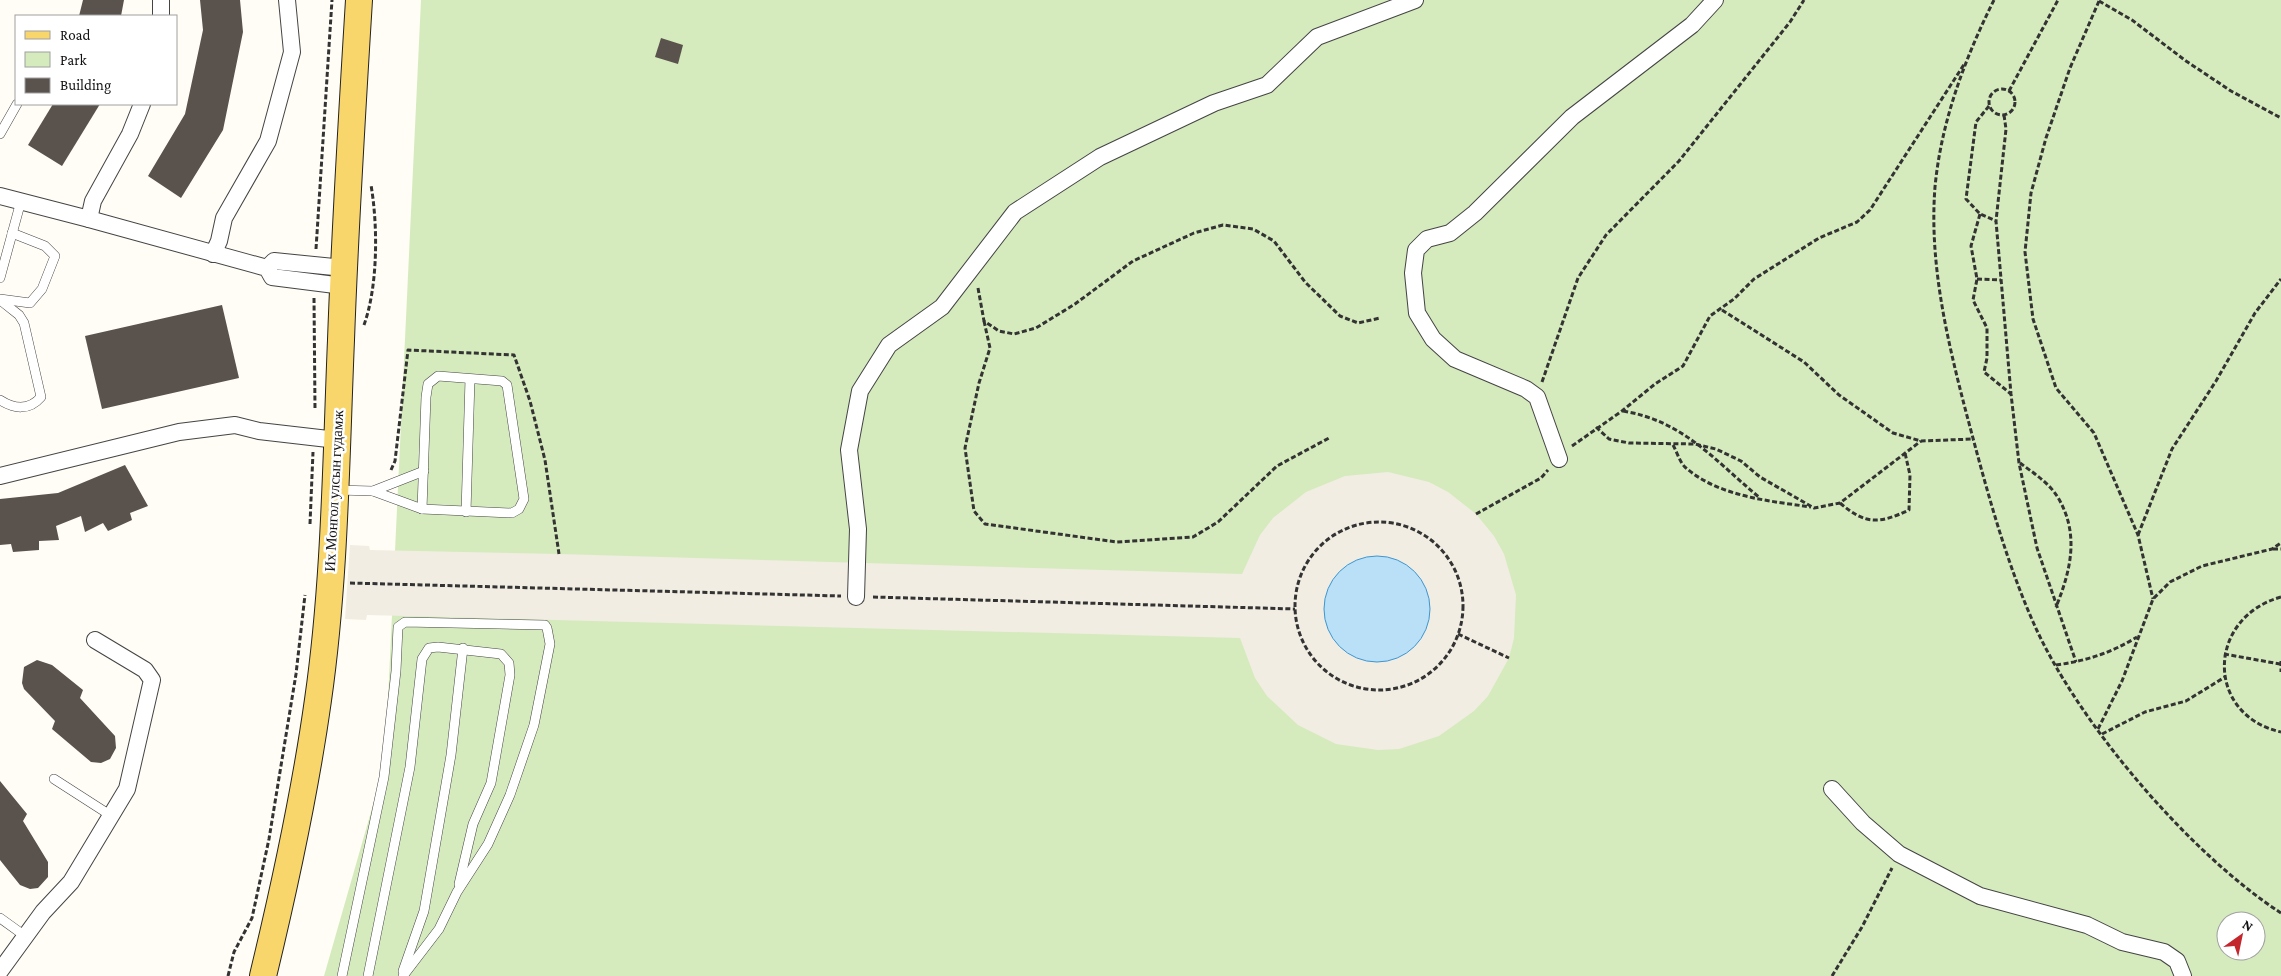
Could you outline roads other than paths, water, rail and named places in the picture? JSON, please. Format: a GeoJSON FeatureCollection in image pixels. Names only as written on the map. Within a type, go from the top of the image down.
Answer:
{"type":"FeatureCollection","features":[{"type":"Feature","properties":{"kind":"main road","name":"Их Монгол улсын гудамж"},"geometry":{"type":"LineString","coordinates":[[262,976],[288,866],[318,698],[334,490],[325,439],[343,277],[359,0]]}},
{"type":"Feature","properties":{"kind":"street"},"geometry":{"type":"LineString","coordinates":[[161,0],[161,15]]}},
{"type":"Feature","properties":{"kind":"street"},"geometry":{"type":"LineString","coordinates":[[213,254],[219,241],[224,218],[268,140],[292,52],[287,0]]}},
{"type":"Feature","properties":{"kind":"street"},"geometry":{"type":"LineString","coordinates":[[856,596],[858,529],[849,450],[860,391],[889,345],[942,307],[1015,212],[1100,157],[1214,103],[1267,84],[1317,37],[1415,0]]}},
{"type":"Feature","properties":{"kind":"street"},"geometry":{"type":"LineString","coordinates":[[1559,459],[1538,397],[1526,389],[1454,359],[1433,339],[1417,313],[1413,273],[1416,250],[1427,238],[1450,233],[1475,213],[1572,117],[1692,26],[1715,0]]}},
{"type":"Feature","properties":{"kind":"street"},"geometry":{"type":"LineString","coordinates":[[89,218],[93,201],[130,134],[142,105]]}},
{"type":"Feature","properties":{"kind":"street"},"geometry":{"type":"LineString","coordinates":[[0,196],[126,227],[213,254],[267,268],[272,277],[314,283],[343,277]]}},
{"type":"Feature","properties":{"kind":"street"},"geometry":{"type":"LineString","coordinates":[[267,268],[274,260],[315,265],[343,277]]}},
{"type":"Feature","properties":{"kind":"street"},"geometry":{"type":"LineString","coordinates":[[0,476],[178,432],[235,425],[259,431],[325,439]]}},
{"type":"Feature","properties":{"kind":"street"},"geometry":{"type":"LineString","coordinates":[[0,972],[43,912],[71,882],[127,788],[152,680],[145,670],[95,640]]}},
{"type":"Feature","properties":{"kind":"street"},"geometry":{"type":"LineString","coordinates":[[1832,788],[1863,823],[1900,854],[1980,896],[2087,925],[2122,942],[2164,952],[2177,961],[2183,976]]}},
{"type":"Feature","properties":{"kind":"lane"},"geometry":{"type":"LineString","coordinates":[[0,134],[16,105]]}},
{"type":"Feature","properties":{"kind":"lane"},"geometry":{"type":"LineString","coordinates":[[0,278],[21,202]]}},
{"type":"Feature","properties":{"kind":"lane"},"geometry":{"type":"LineString","coordinates":[[0,299],[30,303],[42,289],[55,256],[46,246],[12,233]]}},
{"type":"Feature","properties":{"kind":"lane"},"geometry":{"type":"LineString","coordinates":[[0,299],[24,323],[41,397],[36,403],[25,408],[14,408],[0,400]]}},
{"type":"Feature","properties":{"kind":"lane"},"geometry":{"type":"LineString","coordinates":[[334,490],[372,491],[422,509],[512,513],[519,509],[524,499],[507,386],[502,381],[438,376],[428,384],[422,509]]}},
{"type":"Feature","properties":{"kind":"lane"},"geometry":{"type":"LineString","coordinates":[[466,512],[470,378]]}},
{"type":"Feature","properties":{"kind":"lane"},"geometry":{"type":"LineString","coordinates":[[372,491],[424,471]]}},
{"type":"Feature","properties":{"kind":"lane"},"geometry":{"type":"LineString","coordinates":[[342,976],[384,777],[396,671],[398,627],[404,622],[545,625],[550,644],[534,725],[510,795],[488,844],[457,892],[439,929],[402,976]]}},
{"type":"Feature","properties":{"kind":"lane"},"geometry":{"type":"LineString","coordinates":[[368,976],[410,767],[422,659],[429,648],[462,648],[501,654],[509,663],[510,675],[491,782],[473,824],[457,892]]}},
{"type":"Feature","properties":{"kind":"lane"},"geometry":{"type":"LineString","coordinates":[[402,976],[424,911],[451,755],[462,648]]}},
{"type":"Feature","properties":{"kind":"lane"},"geometry":{"type":"LineString","coordinates":[[54,779],[110,815]]}},
{"type":"Feature","properties":{"kind":"lane"},"geometry":{"type":"LineString","coordinates":[[0,918],[25,936]]}},
{"type":"Feature","properties":{"kind":"water"},"geometry":{"type":"Polygon","coordinates":[[[1377,556],[1397,560],[1414,572],[1426,589],[1430,609],[1426,629],[1414,646],[1397,658],[1377,662],[1357,658],[1340,646],[1328,629],[1324,609],[1328,589],[1340,572],[1357,560],[1377,556]]]}}]}
